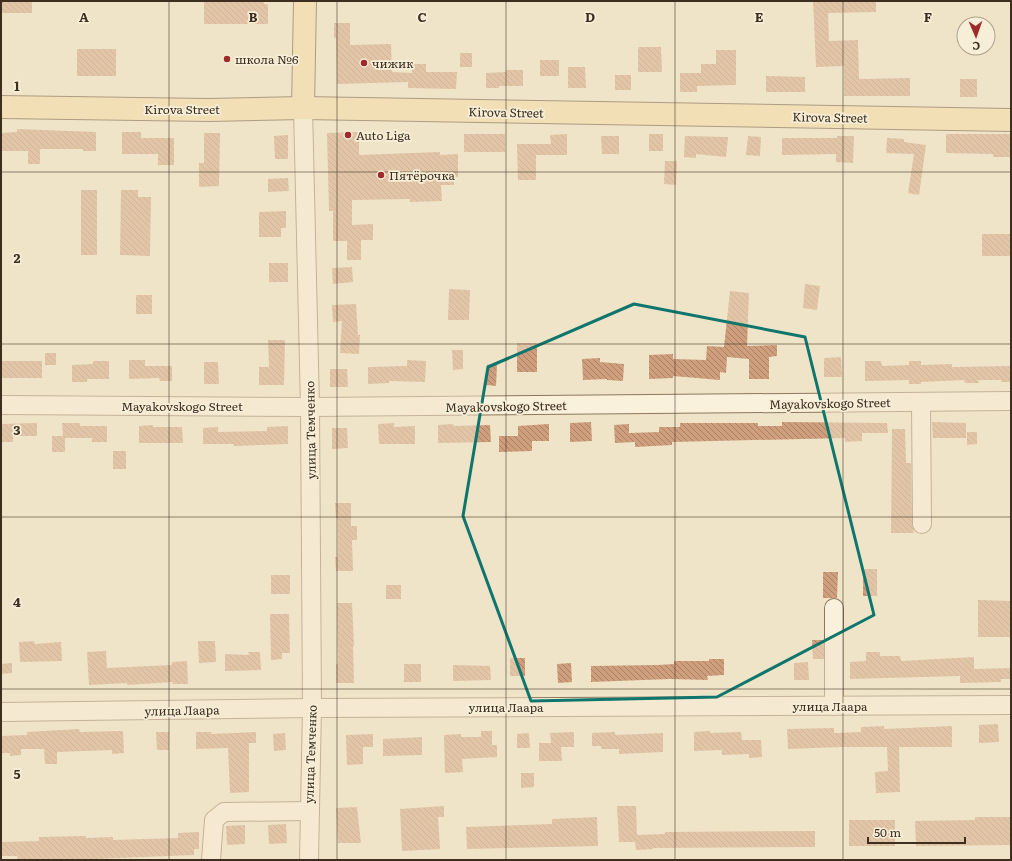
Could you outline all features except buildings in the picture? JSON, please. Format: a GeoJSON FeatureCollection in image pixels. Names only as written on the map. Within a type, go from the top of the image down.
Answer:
{"type":"FeatureCollection","features":[{"type":"Feature","properties":{"kind":"main road","name":"улица Темченко"},"geometry":{"type":"LineString","coordinates":[[303,108],[305,1]]}},
{"type":"Feature","properties":{"kind":"main road","name":"Kirova Street"},"geometry":{"type":"LineString","coordinates":[[1,107],[209,110],[303,108],[1011,120]]}},
{"type":"Feature","properties":{"kind":"street","name":"улица Темченко"},"geometry":{"type":"LineString","coordinates":[[303,108],[310,407],[312,708],[309,860]]}},
{"type":"Feature","properties":{"kind":"street","name":"Mayakovskogo Street"},"geometry":{"type":"LineString","coordinates":[[1,405],[310,407],[1011,401]]}},
{"type":"Feature","properties":{"kind":"street"},"geometry":{"type":"LineString","coordinates":[[921,402],[922,524]]}},
{"type":"Feature","properties":{"kind":"street"},"geometry":{"type":"LineString","coordinates":[[834,608],[834,706]]}},
{"type":"Feature","properties":{"kind":"street","name":"улица Лаара"},"geometry":{"type":"LineString","coordinates":[[1,712],[312,708],[1011,705]]}},
{"type":"Feature","properties":{"kind":"street"},"geometry":{"type":"LineString","coordinates":[[211,860],[214,820],[224,812],[309,811]]}},
{"type":"Feature","properties":{"kind":"highlighted area"},"geometry":{"type":"Polygon","coordinates":[[[634,304],[805,337],[874,615],[717,697],[531,701],[463,516],[488,367],[634,304]]]}},
{"type":"Feature","properties":{"kind":"place","name":"школа №6"},"geometry":{"type":"Point","coordinates":[227,59]}},
{"type":"Feature","properties":{"kind":"place","name":"чижик"},"geometry":{"type":"Point","coordinates":[364,63]}},
{"type":"Feature","properties":{"kind":"place","name":"Auto Liga"},"geometry":{"type":"Point","coordinates":[348,135]}},
{"type":"Feature","properties":{"kind":"place","name":"Пятёрочка"},"geometry":{"type":"Point","coordinates":[381,175]}}]}
